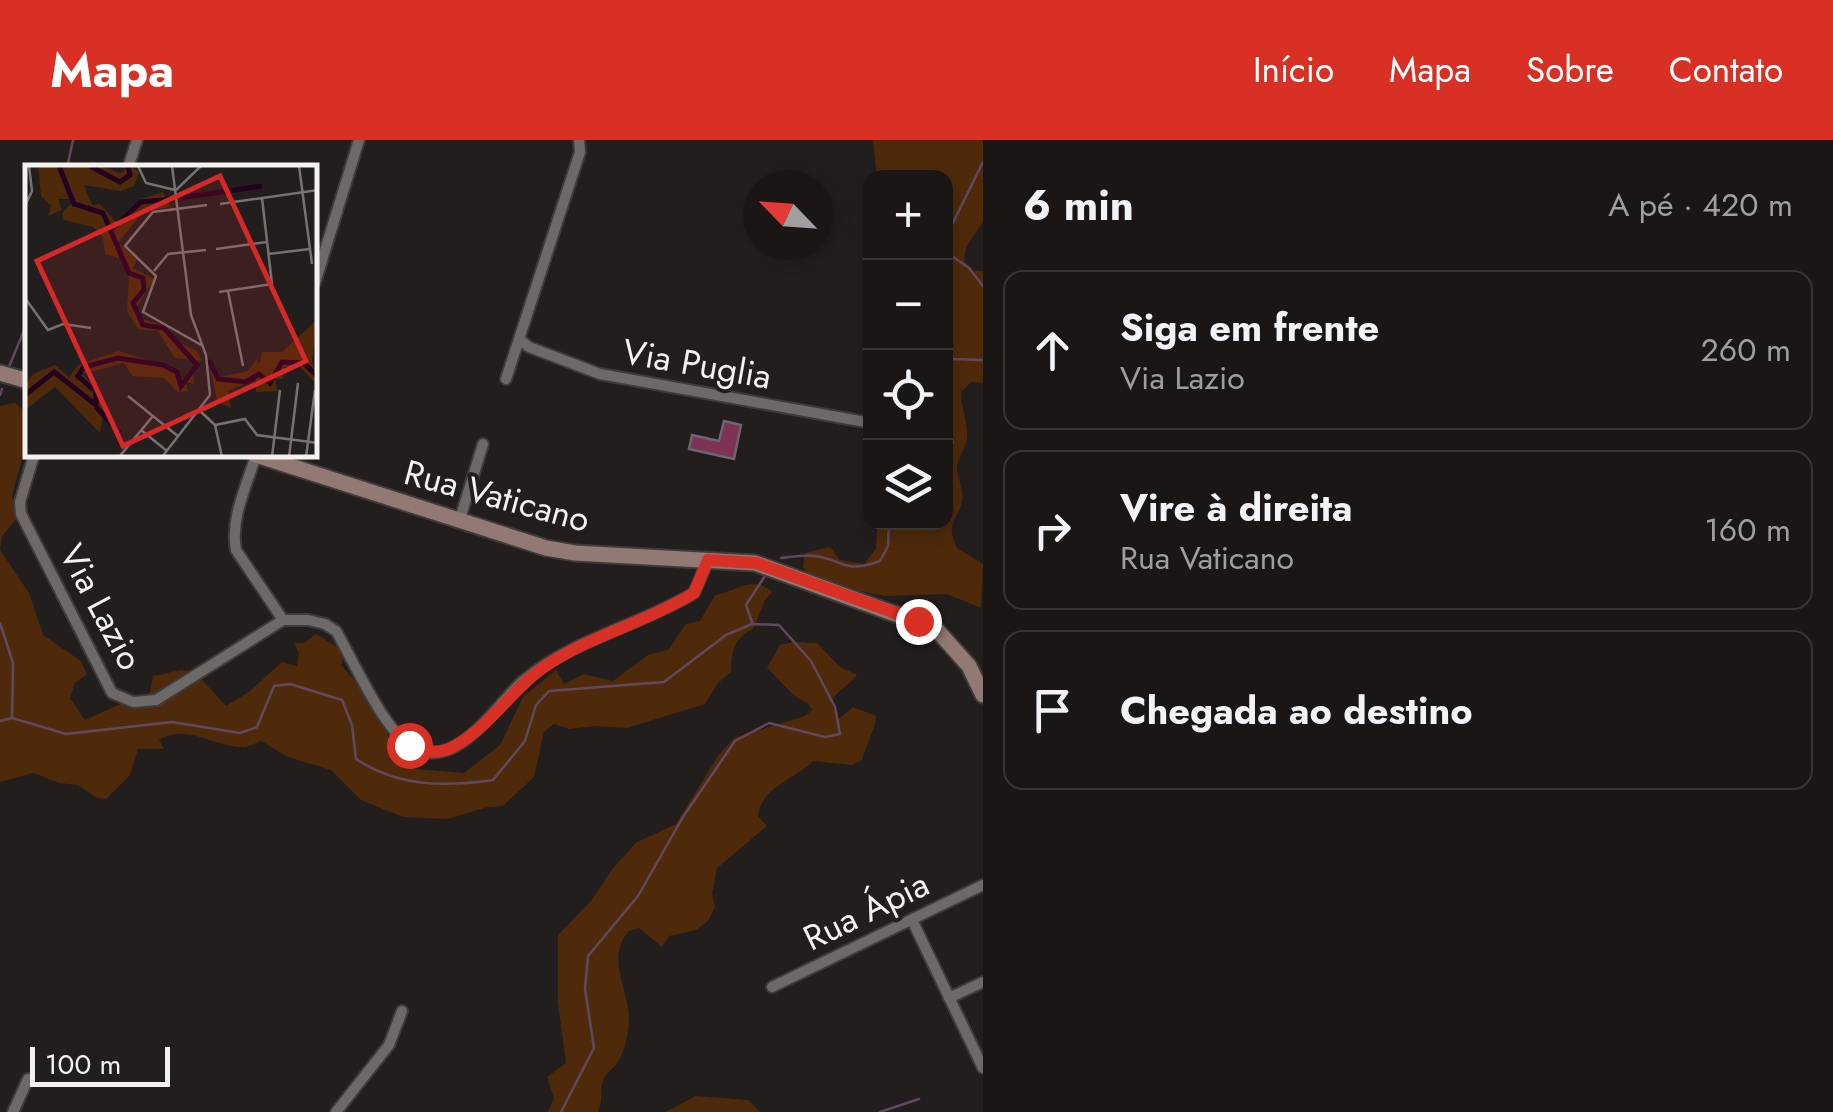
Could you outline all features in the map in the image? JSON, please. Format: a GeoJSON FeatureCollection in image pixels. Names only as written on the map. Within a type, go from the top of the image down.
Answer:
{"type":"FeatureCollection","features":[{"type":"Feature","properties":{"kind":"street"},"geometry":{"type":"LineString","coordinates":[[129,165],[137,140]]}},
{"type":"Feature","properties":{"kind":"street"},"geometry":{"type":"LineString","coordinates":[[318,273],[359,140]]}},
{"type":"Feature","properties":{"kind":"street"},"geometry":{"type":"LineString","coordinates":[[506,379],[580,152],[579,140]]}},
{"type":"Feature","properties":{"kind":"street","name":"Via Puglia"},"geometry":{"type":"LineString","coordinates":[[520,340],[529,348],[600,374],[863,422]]}},
{"type":"Feature","properties":{"kind":"street"},"geometry":{"type":"LineString","coordinates":[[0,373],[25,380]]}},
{"type":"Feature","properties":{"kind":"street"},"geometry":{"type":"LineString","coordinates":[[459,522],[483,444]]}},
{"type":"Feature","properties":{"kind":"street","name":"Via Lazio"},"geometry":{"type":"LineString","coordinates":[[33,458],[20,502],[21,514],[112,693],[133,702],[156,700],[282,620]]}},
{"type":"Feature","properties":{"kind":"street"},"geometry":{"type":"LineString","coordinates":[[255,458],[234,524],[236,550],[282,620],[308,620],[336,631],[396,734],[421,751],[452,748],[523,681],[552,662],[694,593],[708,560]]}},
{"type":"Feature","properties":{"kind":"street","name":"Rua Vaticano"},"geometry":{"type":"LineString","coordinates":[[265,458],[546,548],[756,563],[936,629],[968,666],[983,695]]}},
{"type":"Feature","properties":{"kind":"street","name":"Rua Ápia"},"geometry":{"type":"LineString","coordinates":[[772,987],[983,886]]}},
{"type":"Feature","properties":{"kind":"street"},"geometry":{"type":"LineString","coordinates":[[912,920],[983,1068]]}},
{"type":"Feature","properties":{"kind":"street"},"geometry":{"type":"LineString","coordinates":[[949,998],[983,982]]}},
{"type":"Feature","properties":{"kind":"street"},"geometry":{"type":"LineString","coordinates":[[336,1112],[388,1044],[402,1011]]}},
{"type":"Feature","properties":{"kind":"street"},"geometry":{"type":"LineString","coordinates":[[13,1112],[28,1079]]}},
{"type":"Feature","properties":{"kind":"shaded area"},"geometry":{"type":"Polygon","coordinates":[[[873,140],[983,140],[983,222],[966,247],[964,261],[974,271],[983,271],[983,383],[971,382],[961,392],[967,438],[957,467],[962,500],[953,525],[953,170],[876,170],[873,140]]]}},
{"type":"Feature","properties":{"kind":"shaded area"},"geometry":{"type":"Polygon","coordinates":[[[15,403],[25,411],[25,447],[12,496],[17,518],[2,536],[0,550],[0,406],[15,403]]]}},
{"type":"Feature","properties":{"kind":"shaded area"},"geometry":{"type":"Polygon","coordinates":[[[877,530],[952,530],[957,548],[983,564],[981,608],[947,594],[884,596],[842,587],[812,578],[803,567],[805,553],[830,547],[840,560],[864,564],[876,549],[877,530]]]}},
{"type":"Feature","properties":{"kind":"shaded area"},"geometry":{"type":"Polygon","coordinates":[[[0,550],[29,593],[43,635],[81,661],[87,674],[75,683],[70,698],[85,720],[123,703],[149,697],[153,676],[181,670],[195,672],[226,706],[250,691],[282,662],[297,666],[299,653],[294,643],[304,643],[316,634],[345,652],[341,665],[381,712],[394,758],[404,768],[464,773],[500,745],[523,697],[556,670],[564,684],[584,674],[613,681],[648,655],[668,650],[686,624],[700,621],[715,595],[750,584],[772,592],[753,629],[735,646],[731,672],[718,683],[705,704],[627,728],[569,729],[554,724],[544,732],[534,777],[503,806],[447,819],[403,817],[361,800],[331,770],[288,757],[261,741],[234,747],[191,735],[170,735],[159,740],[164,749],[138,749],[130,775],[106,799],[97,798],[78,785],[33,773],[0,782],[0,550]]]}},
{"type":"Feature","properties":{"kind":"shaded area"},"geometry":{"type":"Polygon","coordinates":[[[817,643],[840,667],[857,675],[831,703],[839,719],[853,707],[876,716],[862,760],[852,765],[813,761],[772,790],[758,816],[767,826],[717,868],[712,893],[715,907],[708,921],[696,930],[669,936],[662,947],[639,928],[629,931],[619,953],[629,1011],[628,1033],[620,1058],[604,1078],[598,1112],[548,1112],[554,1098],[547,1077],[566,1063],[558,1003],[558,935],[591,901],[637,842],[676,824],[718,756],[734,738],[805,716],[812,710],[767,668],[780,645],[817,643]]]}},
{"type":"Feature","properties":{"kind":"shaded area"},"geometry":{"type":"Polygon","coordinates":[[[696,1096],[748,1100],[760,1112],[665,1112],[696,1096]]]}},
{"type":"Feature","properties":{"kind":"building"},"geometry":{"type":"Polygon","coordinates":[[[724,421],[741,425],[734,459],[689,449],[692,435],[719,441],[724,421]]]}},
{"type":"Feature","properties":{"kind":"waterway"},"geometry":{"type":"LineString","coordinates":[[68,165],[73,140]]}},
{"type":"Feature","properties":{"kind":"waterway"},"geometry":{"type":"LineString","coordinates":[[953,223],[983,162]]}},
{"type":"Feature","properties":{"kind":"waterway"},"geometry":{"type":"LineString","coordinates":[[953,257],[969,268],[983,286]]}},
{"type":"Feature","properties":{"kind":"waterway"},"geometry":{"type":"LineString","coordinates":[[8,369],[25,328]]}},
{"type":"Feature","properties":{"kind":"waterway"},"geometry":{"type":"LineString","coordinates":[[953,359],[983,360]]}},
{"type":"Feature","properties":{"kind":"waterway"},"geometry":{"type":"LineString","coordinates":[[0,395],[2,389]]}},
{"type":"Feature","properties":{"kind":"waterway"},"geometry":{"type":"LineString","coordinates":[[781,558],[811,555],[852,566],[868,565],[880,561],[888,546],[889,530]]}},
{"type":"Feature","properties":{"kind":"waterway"},"geometry":{"type":"LineString","coordinates":[[752,622],[746,605],[765,576]]}},
{"type":"Feature","properties":{"kind":"waterway"},"geometry":{"type":"LineString","coordinates":[[0,623],[13,663],[12,718]]}},
{"type":"Feature","properties":{"kind":"waterway"},"geometry":{"type":"LineString","coordinates":[[0,721],[12,718],[66,734],[172,722],[240,733],[257,727],[274,686],[290,684],[342,700],[352,725],[356,759],[372,768],[422,783],[493,780],[525,741],[536,705],[549,691],[664,682],[726,635],[752,624],[779,625],[811,661],[835,707],[840,734],[825,737],[769,723],[735,741],[683,817],[638,896],[588,956],[585,989],[594,1048],[561,1112]]}},
{"type":"Feature","properties":{"kind":"waterway"},"geometry":{"type":"LineString","coordinates":[[880,1112],[919,1099]]}},
{"type":"Feature","properties":{"kind":"route"},"geometry":{"type":"LineString","coordinates":[[409,745],[421,751],[452,748],[482,724],[523,681],[552,662],[694,593],[708,560],[756,563],[918,621]]}}]}
